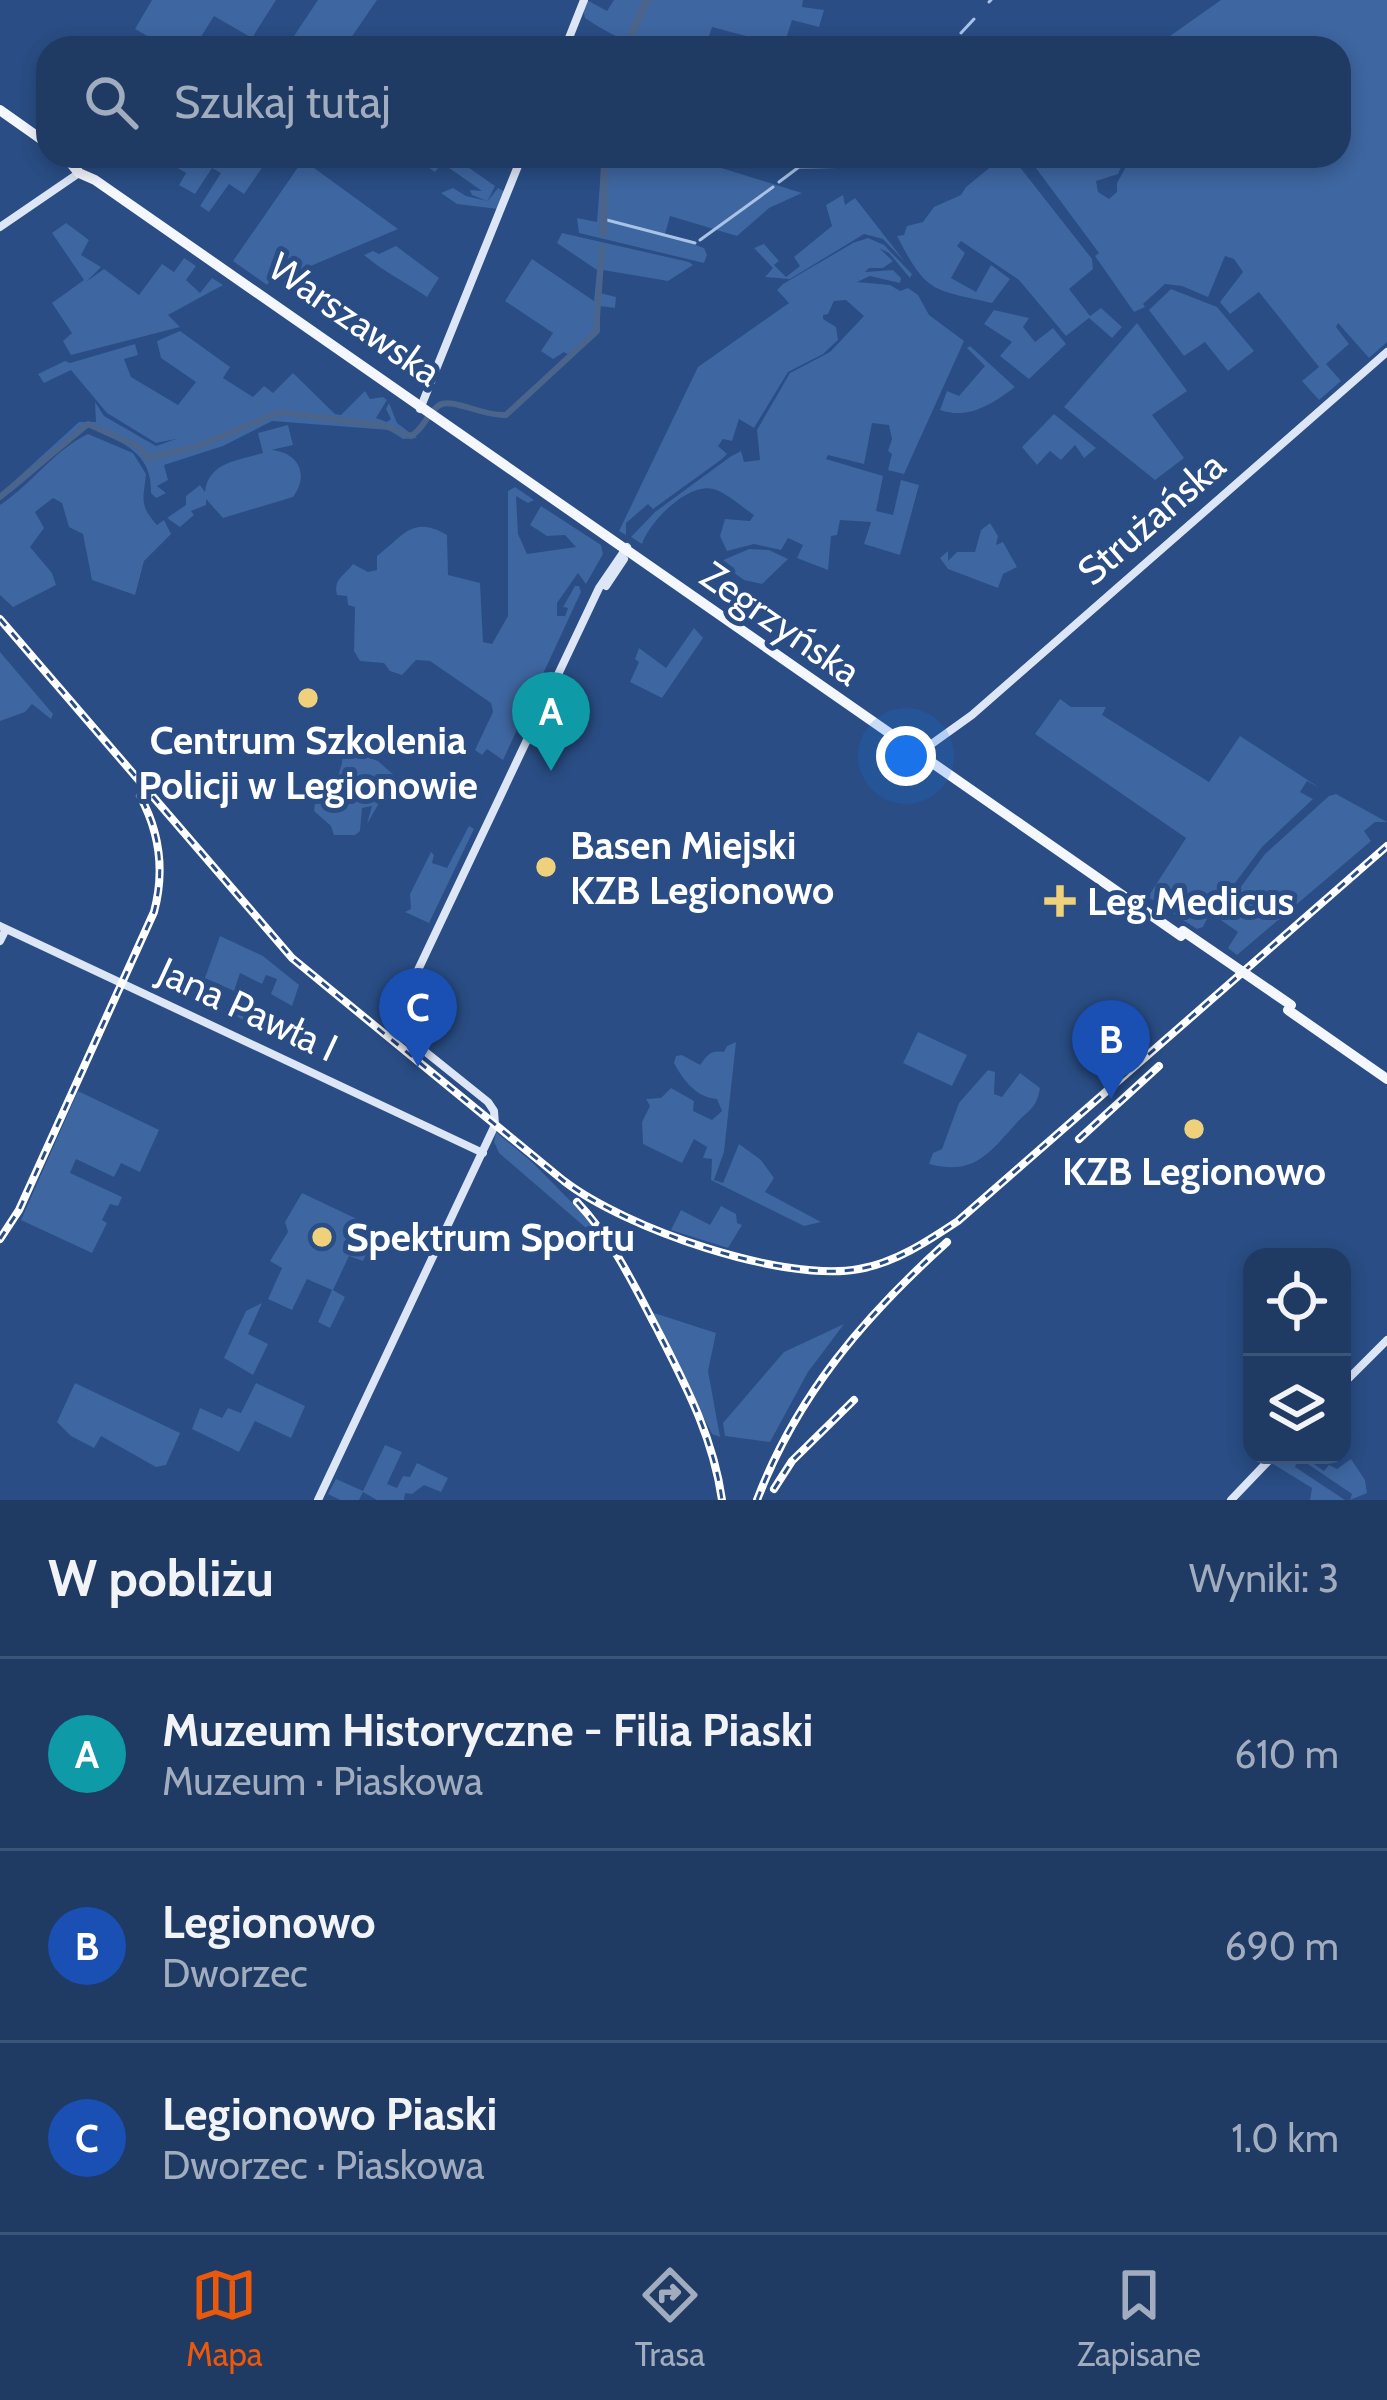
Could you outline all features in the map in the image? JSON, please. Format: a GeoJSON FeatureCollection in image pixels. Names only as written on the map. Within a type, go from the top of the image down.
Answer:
{"type":"FeatureCollection","features":[{"type":"Feature","properties":{"kind":"main road"},"geometry":{"type":"LineString","coordinates":[[0,110],[36,136]]}},
{"type":"Feature","properties":{"kind":"main road","name":"Warszawska"},"geometry":{"type":"LineString","coordinates":[[75,168],[191,248],[207,252],[481,447]]}},
{"type":"Feature","properties":{"kind":"main road","name":"Zegrzyńska"},"geometry":{"type":"LineString","coordinates":[[481,447],[1387,1076]]}},
{"type":"Feature","properties":{"kind":"street"},"geometry":{"type":"LineString","coordinates":[[570,36],[584,0]]}},
{"type":"Feature","properties":{"kind":"street"},"geometry":{"type":"LineString","coordinates":[[429,411],[519,168]]}},
{"type":"Feature","properties":{"kind":"street"},"geometry":{"type":"LineString","coordinates":[[0,227],[79,173]]}},
{"type":"Feature","properties":{"kind":"street","name":"Strużańska"},"geometry":{"type":"LineString","coordinates":[[924,754],[1387,352]]}},
{"type":"Feature","properties":{"kind":"street"},"geometry":{"type":"LineString","coordinates":[[318,1500],[495,1125],[490,1104],[404,1034],[399,1010],[599,588],[628,549]]}},
{"type":"Feature","properties":{"kind":"street"},"geometry":{"type":"LineString","coordinates":[[0,941],[3,928]]}},
{"type":"Feature","properties":{"kind":"street","name":"Jana Pawła I"},"geometry":{"type":"LineString","coordinates":[[3,928],[483,1153]]}},
{"type":"Feature","properties":{"kind":"street"},"geometry":{"type":"LineString","coordinates":[[1351,1376],[1387,1340]]}},
{"type":"Feature","properties":{"kind":"street"},"geometry":{"type":"LineString","coordinates":[[1231,1500],[1265,1464]]}},
{"type":"Feature","properties":{"kind":"shaded area"},"geometry":{"type":"Polygon","coordinates":[[[152,0],[276,0],[253,36],[214,16],[202,36],[147,36],[135,29],[152,0]]]}},
{"type":"Feature","properties":{"kind":"shaded area"},"geometry":{"type":"Polygon","coordinates":[[[318,0],[377,0],[352,36],[294,36],[318,0]]]}},
{"type":"Feature","properties":{"kind":"shaded area"},"geometry":{"type":"Polygon","coordinates":[[[587,0],[607,11],[614,0],[803,0],[802,7],[824,10],[819,27],[792,20],[787,36],[746,36],[712,27],[709,36],[617,36],[585,18],[587,0]]]}},
{"type":"Feature","properties":{"kind":"shaded area"},"geometry":{"type":"Polygon","coordinates":[[[1221,0],[1387,0],[1387,342],[1369,358],[1338,323],[1336,327],[1349,344],[1326,364],[1341,381],[1319,400],[1302,381],[1319,367],[1259,292],[1230,314],[1220,302],[1243,272],[1234,259],[1225,256],[1208,297],[1165,284],[1145,307],[1134,312],[1095,256],[1099,253],[1036,168],[1121,168],[1118,174],[1096,181],[1098,192],[1109,199],[1117,192],[1125,168],[1351,168],[1351,36],[1170,36],[1221,0]]]}},
{"type":"Feature","properties":{"kind":"shaded area"},"geometry":{"type":"Polygon","coordinates":[[[178,168],[212,168],[195,194],[179,185],[186,173],[178,168]]]}},
{"type":"Feature","properties":{"kind":"shaded area"},"geometry":{"type":"Polygon","coordinates":[[[212,168],[262,168],[244,194],[229,184],[209,212],[200,206],[221,173],[212,168]]]}},
{"type":"Feature","properties":{"kind":"shaded area"},"geometry":{"type":"Polygon","coordinates":[[[297,168],[314,168],[398,229],[272,278],[267,285],[233,261],[297,168]]]}},
{"type":"Feature","properties":{"kind":"shaded area"},"geometry":{"type":"Polygon","coordinates":[[[449,168],[469,168],[495,186],[487,202],[498,188],[505,192],[498,209],[457,204],[441,193],[453,188],[487,201],[470,190],[482,191],[449,168]]]}},
{"type":"Feature","properties":{"kind":"shaded area"},"geometry":{"type":"Polygon","coordinates":[[[601,168],[722,168],[802,193],[769,208],[737,236],[670,216],[665,234],[704,248],[704,263],[579,233],[577,218],[597,222],[601,168]]]}},
{"type":"Feature","properties":{"kind":"shaded area"},"geometry":{"type":"Polygon","coordinates":[[[989,168],[1020,168],[1092,259],[1093,269],[1069,289],[1090,316],[1101,308],[1122,327],[1112,338],[1089,318],[1066,336],[1019,280],[961,241],[957,246],[965,253],[951,278],[976,292],[991,265],[1010,279],[992,303],[943,291],[924,279],[897,236],[904,235],[907,226],[923,222],[934,207],[961,195],[989,168]]]}},
{"type":"Feature","properties":{"kind":"shaded area"},"geometry":{"type":"Polygon","coordinates":[[[843,195],[845,205],[855,198],[905,262],[883,239],[864,234],[790,279],[765,277],[773,268],[754,248],[764,244],[786,277],[800,266],[794,257],[832,226],[826,205],[843,195]]]}},
{"type":"Feature","properties":{"kind":"shaded area"},"geometry":{"type":"Polygon","coordinates":[[[66,223],[89,240],[81,255],[101,267],[86,282],[104,269],[139,295],[162,264],[174,272],[184,258],[196,266],[186,280],[200,293],[212,278],[223,285],[168,315],[180,327],[71,355],[63,341],[72,333],[52,303],[84,280],[52,233],[66,223]]]}},
{"type":"Feature","properties":{"kind":"shaded area"},"geometry":{"type":"Polygon","coordinates":[[[562,233],[693,265],[668,281],[603,270],[600,293],[616,297],[615,308],[600,306],[600,332],[572,357],[564,352],[553,359],[541,351],[553,333],[505,301],[532,259],[594,301],[597,270],[557,243],[562,233]]]}},
{"type":"Feature","properties":{"kind":"shaded area"},"geometry":{"type":"Polygon","coordinates":[[[868,238],[884,245],[912,274],[910,278],[889,253],[879,248],[893,261],[865,272],[893,270],[900,283],[870,276],[857,282],[890,285],[900,291],[908,288],[929,315],[964,341],[904,474],[888,470],[892,454],[888,451],[889,425],[872,423],[864,464],[828,455],[826,459],[883,476],[876,511],[893,515],[901,480],[919,485],[900,555],[864,544],[871,522],[840,520],[837,535],[831,536],[828,570],[797,558],[803,545],[788,538],[781,550],[754,544],[727,551],[720,536],[725,519],[750,521],[754,515],[713,489],[681,498],[660,516],[642,544],[631,537],[655,512],[730,457],[741,451],[744,462],[760,460],[757,430],[790,373],[830,352],[864,316],[846,300],[834,301],[823,315],[836,327],[838,340],[823,354],[788,372],[754,428],[739,419],[732,441],[723,439],[718,446],[727,454],[722,459],[653,509],[648,504],[626,523],[626,535],[619,531],[698,367],[789,303],[777,290],[783,284],[868,238]]]}},
{"type":"Feature","properties":{"kind":"shaded area"},"geometry":{"type":"Polygon","coordinates":[[[396,246],[439,278],[427,297],[364,255],[396,246]]]}},
{"type":"Feature","properties":{"kind":"shaded area"},"geometry":{"type":"Polygon","coordinates":[[[1171,289],[1217,307],[1254,351],[1228,371],[1205,342],[1184,356],[1149,310],[1171,289]]]}},
{"type":"Feature","properties":{"kind":"shaded area"},"geometry":{"type":"Polygon","coordinates":[[[994,310],[1029,318],[1023,327],[1035,342],[1053,328],[1066,344],[1029,379],[1000,356],[1012,342],[984,324],[994,310]]]}},
{"type":"Feature","properties":{"kind":"shaded area"},"geometry":{"type":"Polygon","coordinates":[[[1137,323],[1187,391],[1152,415],[1184,458],[1155,480],[1064,407],[1137,323]]]}},
{"type":"Feature","properties":{"kind":"shaded area"},"geometry":{"type":"Polygon","coordinates":[[[180,331],[230,367],[223,378],[253,397],[264,386],[273,393],[293,373],[341,415],[365,391],[370,399],[387,400],[376,418],[391,419],[386,409],[389,403],[397,423],[417,438],[403,439],[389,430],[272,421],[223,446],[164,465],[168,480],[157,486],[166,493],[156,498],[141,458],[89,427],[0,500],[0,494],[79,422],[96,422],[95,402],[104,416],[156,446],[176,439],[156,443],[107,413],[71,370],[44,383],[38,374],[65,361],[135,344],[138,355],[124,359],[131,377],[178,405],[196,382],[161,358],[157,341],[180,331]]]}},
{"type":"Feature","properties":{"kind":"shaded area"},"geometry":{"type":"Polygon","coordinates":[[[967,348],[1015,387],[970,412],[940,410],[947,391],[959,396],[985,366],[967,348]]]}},
{"type":"Feature","properties":{"kind":"shaded area"},"geometry":{"type":"Polygon","coordinates":[[[1054,414],[1096,448],[1084,458],[1075,445],[1061,460],[1050,451],[1037,465],[1022,447],[1054,414]]]}},
{"type":"Feature","properties":{"kind":"shaded area"},"geometry":{"type":"Polygon","coordinates":[[[288,425],[293,445],[271,450],[288,455],[298,466],[301,480],[293,497],[223,518],[206,499],[206,505],[191,511],[194,515],[180,527],[167,518],[186,505],[186,496],[200,485],[205,492],[218,468],[263,453],[258,433],[288,425]]]}},
{"type":"Feature","properties":{"kind":"shaded area"},"geometry":{"type":"Polygon","coordinates":[[[88,434],[133,453],[146,474],[147,512],[157,525],[164,520],[171,534],[144,561],[135,595],[92,580],[83,534],[69,527],[62,503],[53,498],[35,512],[44,528],[30,547],[56,585],[13,607],[0,595],[0,505],[88,434]]]}},
{"type":"Feature","properties":{"kind":"shaded area"},"geometry":{"type":"Polygon","coordinates":[[[515,487],[534,500],[528,503],[516,496],[518,534],[527,554],[576,547],[565,535],[547,536],[530,525],[541,506],[601,545],[603,554],[586,584],[578,573],[557,603],[557,616],[565,616],[568,608],[563,607],[579,586],[581,592],[503,760],[487,749],[482,755],[475,750],[493,712],[491,703],[430,661],[416,660],[402,675],[384,663],[360,661],[354,651],[355,607],[336,590],[353,564],[368,572],[377,570],[377,556],[409,530],[435,529],[447,535],[448,575],[480,583],[483,642],[492,644],[508,616],[508,491],[515,487]]]}},
{"type":"Feature","properties":{"kind":"shaded area"},"geometry":{"type":"Polygon","coordinates":[[[990,523],[998,536],[996,545],[1003,542],[1017,567],[1003,574],[998,588],[948,569],[940,558],[948,551],[948,561],[957,552],[975,552],[981,530],[990,523]]]}},
{"type":"Feature","properties":{"kind":"shaded area"},"geometry":{"type":"Polygon","coordinates":[[[749,549],[769,550],[788,559],[762,584],[744,580],[719,562],[749,549]]]}},
{"type":"Feature","properties":{"kind":"shaded area"},"geometry":{"type":"Polygon","coordinates":[[[694,628],[703,638],[662,698],[630,682],[639,648],[666,668],[694,628]]]}},
{"type":"Feature","properties":{"kind":"shaded area"},"geometry":{"type":"Polygon","coordinates":[[[0,652],[53,714],[51,719],[32,704],[25,712],[0,721],[0,652]]]}},
{"type":"Feature","properties":{"kind":"shaded area"},"geometry":{"type":"Polygon","coordinates":[[[1060,699],[1071,707],[1106,707],[1102,715],[1209,782],[1240,736],[1320,788],[1307,781],[1300,792],[1313,799],[1262,847],[1197,929],[1148,897],[1186,838],[1035,734],[1060,699]]]}},
{"type":"Feature","properties":{"kind":"shaded area"},"geometry":{"type":"Polygon","coordinates":[[[360,730],[361,755],[378,761],[398,779],[385,783],[367,824],[372,806],[362,808],[360,831],[334,835],[314,811],[315,803],[332,796],[344,737],[360,730]]]}},
{"type":"Feature","properties":{"kind":"shaded area"},"geometry":{"type":"Polygon","coordinates":[[[1336,794],[1387,822],[1375,822],[1364,831],[1371,841],[1237,955],[1228,948],[1238,932],[1218,918],[1265,854],[1336,794]]]}},
{"type":"Feature","properties":{"kind":"shaded area"},"geometry":{"type":"Polygon","coordinates":[[[469,826],[474,829],[429,923],[405,912],[411,909],[410,894],[431,852],[432,863],[447,868],[469,826]]]}},
{"type":"Feature","properties":{"kind":"shaded area"},"geometry":{"type":"Polygon","coordinates":[[[220,936],[263,956],[299,985],[292,1006],[271,994],[277,979],[266,975],[262,984],[240,973],[235,988],[256,998],[245,1021],[227,1011],[234,991],[205,978],[220,936]]]}},
{"type":"Feature","properties":{"kind":"shaded area"},"geometry":{"type":"Polygon","coordinates":[[[918,1032],[967,1055],[952,1086],[903,1063],[918,1032]]]}},
{"type":"Feature","properties":{"kind":"shaded area"},"geometry":{"type":"Polygon","coordinates":[[[736,1042],[724,1152],[714,1180],[723,1183],[739,1144],[761,1160],[774,1178],[765,1192],[821,1222],[804,1226],[711,1180],[712,1159],[703,1158],[707,1147],[694,1139],[682,1163],[643,1144],[642,1122],[650,1106],[646,1099],[661,1098],[671,1088],[694,1101],[693,1111],[712,1120],[722,1111],[717,1099],[691,1087],[674,1063],[682,1055],[700,1065],[710,1054],[724,1052],[736,1042]]]}},
{"type":"Feature","properties":{"kind":"shaded area"},"geometry":{"type":"Polygon","coordinates":[[[988,1070],[995,1072],[994,1094],[1002,1097],[1020,1073],[1040,1088],[1034,1106],[977,1161],[956,1167],[929,1164],[933,1153],[942,1149],[959,1103],[988,1070]]]}},
{"type":"Feature","properties":{"kind":"shaded area"},"geometry":{"type":"Polygon","coordinates":[[[78,1091],[159,1130],[140,1172],[121,1163],[114,1177],[76,1159],[70,1173],[122,1197],[118,1206],[110,1204],[102,1220],[107,1223],[92,1253],[21,1220],[78,1091]]]}},
{"type":"Feature","properties":{"kind":"shaded area"},"geometry":{"type":"Polygon","coordinates":[[[496,1132],[603,1234],[593,1234],[499,1153],[496,1132]]]}},
{"type":"Feature","properties":{"kind":"shaded area","name":"Spektrum Sportu"},"geometry":{"type":"Polygon","coordinates":[[[302,1193],[378,1229],[363,1261],[349,1256],[333,1290],[345,1297],[330,1328],[318,1322],[332,1290],[307,1279],[292,1310],[268,1299],[282,1268],[270,1261],[288,1232],[285,1222],[302,1193]]]}},
{"type":"Feature","properties":{"kind":"shaded area"},"geometry":{"type":"Polygon","coordinates":[[[721,1206],[736,1214],[742,1225],[728,1248],[671,1230],[681,1210],[710,1225],[721,1206]]]}},
{"type":"Feature","properties":{"kind":"shaded area"},"geometry":{"type":"Polygon","coordinates":[[[262,1303],[248,1334],[268,1344],[253,1375],[224,1358],[246,1311],[262,1303]]]}},
{"type":"Feature","properties":{"kind":"shaded area"},"geometry":{"type":"Polygon","coordinates":[[[651,1312],[716,1333],[708,1371],[720,1437],[712,1434],[651,1312]]]}},
{"type":"Feature","properties":{"kind":"shaded area"},"geometry":{"type":"Polygon","coordinates":[[[844,1324],[808,1372],[770,1442],[725,1436],[723,1423],[784,1352],[844,1324]]]}},
{"type":"Feature","properties":{"kind":"shaded area"},"geometry":{"type":"Polygon","coordinates":[[[75,1383],[180,1433],[166,1465],[156,1467],[101,1436],[94,1448],[71,1436],[57,1422],[75,1383]]]}},
{"type":"Feature","properties":{"kind":"shaded area"},"geometry":{"type":"Polygon","coordinates":[[[256,1383],[305,1406],[291,1438],[255,1421],[239,1452],[192,1429],[200,1408],[222,1418],[228,1408],[241,1413],[256,1383]]]}},
{"type":"Feature","properties":{"kind":"shaded area"},"geometry":{"type":"Polygon","coordinates":[[[385,1445],[402,1452],[387,1484],[397,1488],[417,1463],[448,1478],[441,1492],[424,1485],[412,1494],[405,1493],[404,1500],[377,1500],[363,1492],[359,1500],[340,1500],[328,1494],[336,1479],[363,1491],[385,1445]]]}},
{"type":"Feature","properties":{"kind":"shaded area"},"geometry":{"type":"Polygon","coordinates":[[[1351,1459],[1365,1480],[1367,1493],[1350,1500],[1352,1494],[1308,1464],[1324,1471],[1329,1465],[1337,1469],[1351,1464],[1351,1459]]]}},
{"type":"Feature","properties":{"kind":"shaded area"},"geometry":{"type":"Polygon","coordinates":[[[1273,1464],[1296,1464],[1345,1500],[1310,1500],[1312,1488],[1273,1464]]]}},
{"type":"Feature","properties":{"kind":"waterway"},"geometry":{"type":"LineString","coordinates":[[630,36],[647,0]]}},
{"type":"Feature","properties":{"kind":"waterway"},"geometry":{"type":"LineString","coordinates":[[961,33],[974,19]]}},
{"type":"Feature","properties":{"kind":"waterway"},"geometry":{"type":"LineString","coordinates":[[603,233],[605,168]]}},
{"type":"Feature","properties":{"kind":"waterway"},"geometry":{"type":"LineString","coordinates":[[779,182],[798,168]]}},
{"type":"Feature","properties":{"kind":"waterway"},"geometry":{"type":"LineString","coordinates":[[700,240],[773,187]]}},
{"type":"Feature","properties":{"kind":"waterway"},"geometry":{"type":"LineString","coordinates":[[603,219],[695,243]]}},
{"type":"Feature","properties":{"kind":"waterway"},"geometry":{"type":"LineString","coordinates":[[0,497],[88,424],[139,447],[148,458],[196,447],[280,412],[385,426],[411,436],[444,404],[506,415],[596,332],[602,247]]}},
{"type":"Feature","properties":{"kind":"railway"},"geometry":{"type":"LineString","coordinates":[[0,619],[292,958],[591,1199],[706,1248],[789,1268],[827,1271],[872,1266],[911,1250],[958,1221],[1387,846]]}},
{"type":"Feature","properties":{"kind":"railway"},"geometry":{"type":"LineString","coordinates":[[0,1239],[19,1210],[154,912],[159,852],[140,796]]}},
{"type":"Feature","properties":{"kind":"railway"},"geometry":{"type":"LineString","coordinates":[[1079,1139],[1159,1066]]}},
{"type":"Feature","properties":{"kind":"railway"},"geometry":{"type":"LineString","coordinates":[[577,1202],[621,1262],[677,1369],[705,1432],[722,1500]]}},
{"type":"Feature","properties":{"kind":"railway"},"geometry":{"type":"LineString","coordinates":[[757,1500],[792,1426],[836,1360],[888,1299],[947,1242]]}},
{"type":"Feature","properties":{"kind":"railway"},"geometry":{"type":"LineString","coordinates":[[774,1489],[792,1461],[854,1400]]}},
{"type":"Feature","properties":{"kind":"place","name":"Centrum Szkolenia Policji w Legionowie"},"geometry":{"type":"Point","coordinates":[308,698]}},
{"type":"Feature","properties":{"kind":"place","name":"Muzeum Historyczne - Filia Piaski"},"geometry":{"type":"Point","coordinates":[551,771]}},
{"type":"Feature","properties":{"kind":"place","name":"Basen Miejski KZB Legionowo"},"geometry":{"type":"Point","coordinates":[546,867]}},
{"type":"Feature","properties":{"kind":"place","name":"Leg Medicus"},"geometry":{"type":"Point","coordinates":[1060,901]}},
{"type":"Feature","properties":{"kind":"place","name":"Legionowo Piaski"},"geometry":{"type":"Point","coordinates":[418,1067]}},
{"type":"Feature","properties":{"kind":"place","name":"Legionowo"},"geometry":{"type":"Point","coordinates":[1111,1099]}},
{"type":"Feature","properties":{"kind":"place","name":"KZB Legionowo"},"geometry":{"type":"Point","coordinates":[1194,1129]}},
{"type":"Feature","properties":{"kind":"place","name":"Spektrum Sportu"},"geometry":{"type":"Point","coordinates":[322,1237]}}]}
